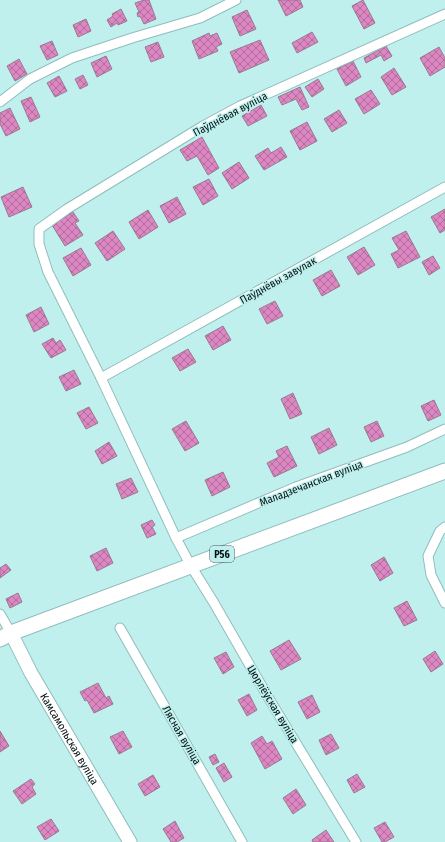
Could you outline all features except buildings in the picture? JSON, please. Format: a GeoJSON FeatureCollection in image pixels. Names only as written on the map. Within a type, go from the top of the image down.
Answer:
{"type":"FeatureCollection","features":[{"type":"Feature","properties":{"kind":"main road","name":"Р56"},"geometry":{"type":"LineString","coordinates":[[6,636],[445,471]]}},
{"type":"Feature","properties":{"kind":"street"},"geometry":{"type":"LineString","coordinates":[[0,102],[30,79],[72,58],[200,18],[236,0]]}},
{"type":"Feature","properties":{"kind":"street","name":"Паўднёвая вуліца"},"geometry":{"type":"LineString","coordinates":[[39,244],[39,229],[67,209],[203,126],[240,106],[445,14]]}},
{"type":"Feature","properties":{"kind":"street","name":"Паўднёвы завулак"},"geometry":{"type":"LineString","coordinates":[[101,378],[445,187]]}},
{"type":"Feature","properties":{"kind":"street","name":"Цюрлёўская вуліца"},"geometry":{"type":"LineString","coordinates":[[39,244],[48,272],[101,378],[176,538],[191,566],[356,842]]}},
{"type":"Feature","properties":{"kind":"street","name":"Маладзечанская вуліца"},"geometry":{"type":"LineString","coordinates":[[176,538],[296,487],[407,447],[445,429]]}},
{"type":"Feature","properties":{"kind":"street"},"geometry":{"type":"LineString","coordinates":[[445,527],[440,531],[428,556],[431,575],[445,603]]}},
{"type":"Feature","properties":{"kind":"street"},"geometry":{"type":"LineString","coordinates":[[0,614],[6,636]]}},
{"type":"Feature","properties":{"kind":"street","name":"Лясная вуліца"},"geometry":{"type":"LineString","coordinates":[[120,628],[242,842]]}},
{"type":"Feature","properties":{"kind":"street","name":"Камсамольская вуліца"},"geometry":{"type":"LineString","coordinates":[[6,636],[31,673],[130,842]]}}]}
